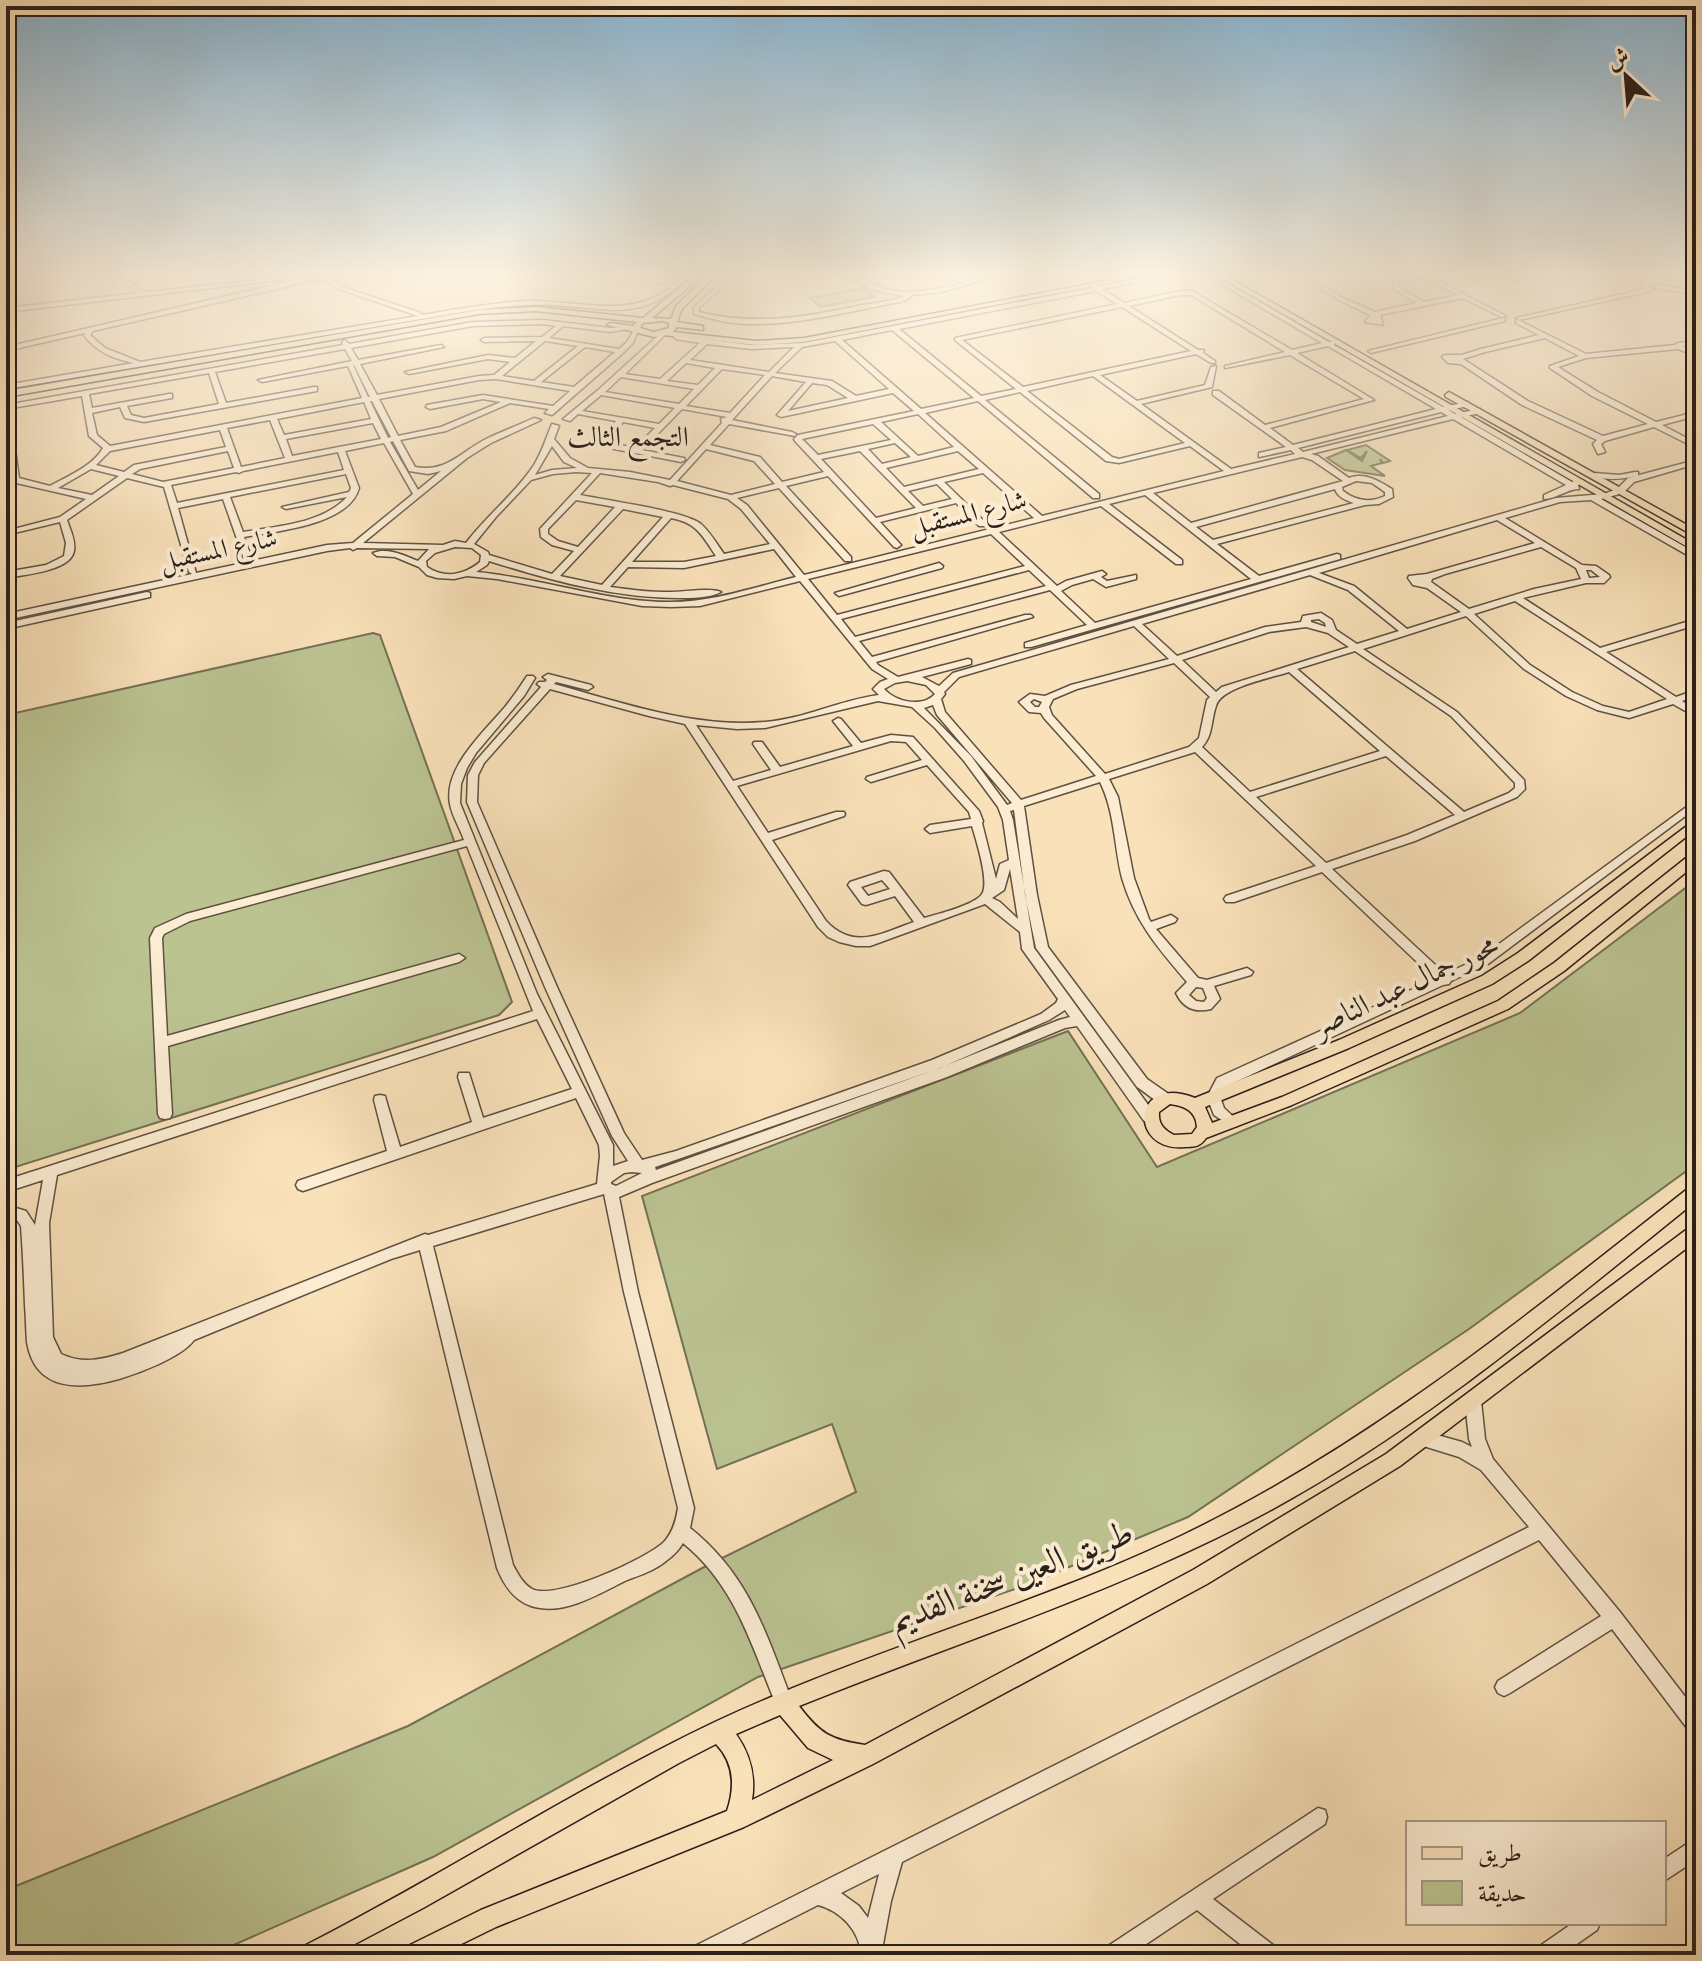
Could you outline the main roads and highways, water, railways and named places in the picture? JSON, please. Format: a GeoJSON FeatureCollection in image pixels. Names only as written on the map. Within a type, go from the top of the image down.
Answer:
{"type":"FeatureCollection","features":[{"type":"Feature","properties":{"kind":"main road"},"geometry":{"type":"LineString","coordinates":[[7,404],[199,367]]}},
{"type":"Feature","properties":{"kind":"main road"},"geometry":{"type":"LineString","coordinates":[[7,404],[217,367]]}},
{"type":"Feature","properties":{"kind":"main road"},"geometry":{"type":"LineString","coordinates":[[1375,367],[1696,549]]}},
{"type":"Feature","properties":{"kind":"main road"},"geometry":{"type":"LineString","coordinates":[[1392,367],[1454,411],[1477,411],[1696,534]]}},
{"type":"Feature","properties":{"kind":"main road","name":"محور جمال عبد الناصر"},"geometry":{"type":"LineString","coordinates":[[1194,1105],[1358,1038],[1487,980],[1523,957],[1696,823]]}},
{"type":"Feature","properties":{"kind":"main road","name":"محور جمال عبد الناصر"},"geometry":{"type":"LineString","coordinates":[[1203,1133],[1287,1101],[1503,1005],[1559,967],[1696,857]]}},
{"type":"Feature","properties":{"kind":"main road"},"geometry":{"type":"LineString","coordinates":[[1165,1099],[1183,1100],[1194,1105],[1204,1118],[1203,1133],[1190,1142],[1172,1142],[1156,1132],[1149,1117],[1155,1105],[1165,1099]]}},
{"type":"Feature","properties":{"kind":"main road","name":"طريق العين سخنة القديم"},"geometry":{"type":"LineString","coordinates":[[310,1955],[446,1884],[623,1780],[783,1701],[877,1663],[1079,1591],[1189,1542],[1291,1488],[1383,1432],[1464,1374],[1696,1192]]}},
{"type":"Feature","properties":{"kind":"main road"},"geometry":{"type":"LineString","coordinates":[[414,1955],[489,1918],[736,1819],[865,1756],[1200,1577],[1322,1505],[1423,1439],[1696,1232]]}},
{"type":"Feature","properties":{"kind":"main road"},"geometry":{"type":"LineString","coordinates":[[783,1701],[810,1738],[842,1754],[865,1756]]}},
{"type":"Feature","properties":{"kind":"main road"},"geometry":{"type":"LineString","coordinates":[[719,1732],[732,1744],[741,1760],[745,1779],[743,1800],[736,1819]]}},
{"type":"Feature","properties":{"kind":"district","name":"التجمع الثالث"},"geometry":{"type":"Point","coordinates":[628,436]}}]}
